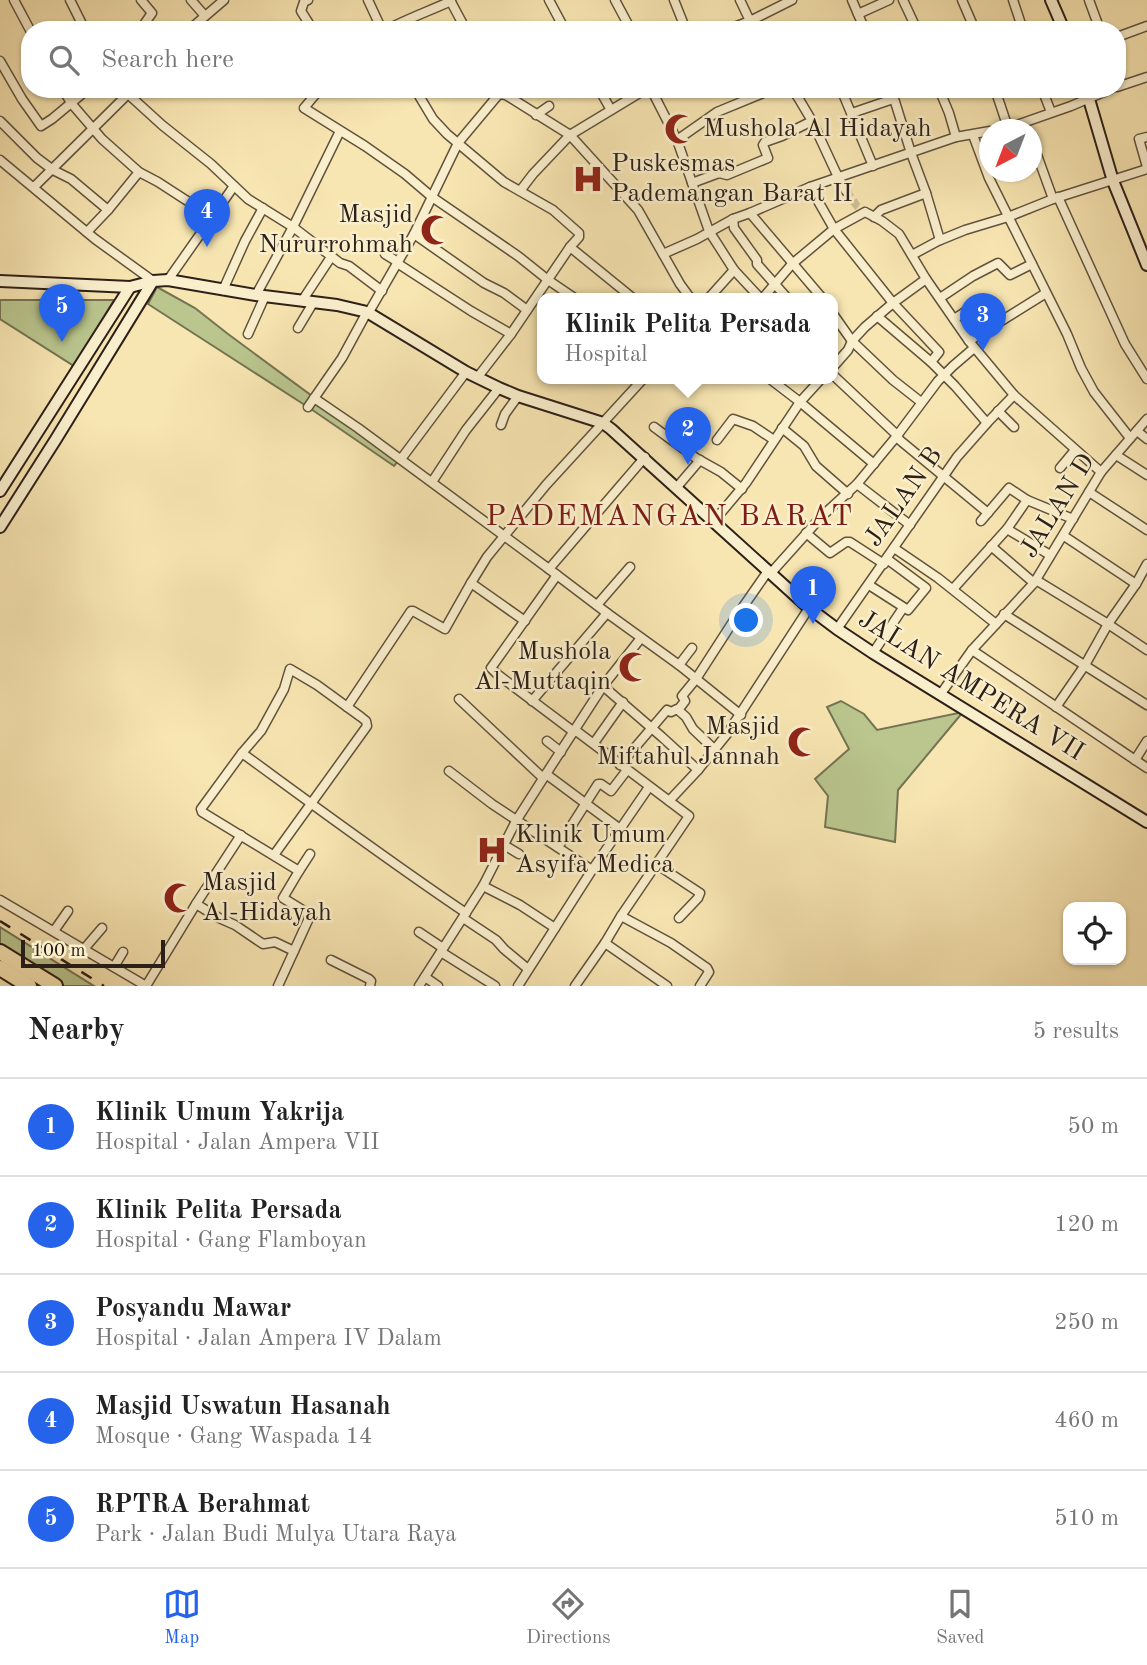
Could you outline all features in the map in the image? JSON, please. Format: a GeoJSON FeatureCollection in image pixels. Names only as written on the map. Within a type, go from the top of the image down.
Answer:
{"type":"FeatureCollection","features":[{"type":"Feature","properties":{"kind":"highway"},"geometry":{"type":"LineString","coordinates":[[0,952],[55,986]]}},
{"type":"Feature","properties":{"kind":"highway"},"geometry":{"type":"LineString","coordinates":[[0,970],[22,986]]}},
{"type":"Feature","properties":{"kind":"highway"},"geometry":{"type":"LineString","coordinates":[[0,970],[29,986]]}},
{"type":"Feature","properties":{"kind":"street"},"geometry":{"type":"LineString","coordinates":[[14,0],[25,21]]}},
{"type":"Feature","properties":{"kind":"street"},"geometry":{"type":"LineString","coordinates":[[70,0],[80,21]]}},
{"type":"Feature","properties":{"kind":"street"},"geometry":{"type":"LineString","coordinates":[[142,0],[152,13],[146,21]]}},
{"type":"Feature","properties":{"kind":"street"},"geometry":{"type":"LineString","coordinates":[[191,0],[205,16]]}},
{"type":"Feature","properties":{"kind":"street"},"geometry":{"type":"LineString","coordinates":[[199,21],[224,0]]}},
{"type":"Feature","properties":{"kind":"street"},"geometry":{"type":"LineString","coordinates":[[368,0],[379,21]]}},
{"type":"Feature","properties":{"kind":"street"},"geometry":{"type":"LineString","coordinates":[[549,0],[560,21]]}},
{"type":"Feature","properties":{"kind":"street"},"geometry":{"type":"LineString","coordinates":[[615,0],[626,21]]}},
{"type":"Feature","properties":{"kind":"street"},"geometry":{"type":"LineString","coordinates":[[674,0],[682,21]]}},
{"type":"Feature","properties":{"kind":"street"},"geometry":{"type":"LineString","coordinates":[[740,0],[750,21],[788,1]]}},
{"type":"Feature","properties":{"kind":"street"},"geometry":{"type":"LineString","coordinates":[[852,0],[861,21]]}},
{"type":"Feature","properties":{"kind":"street"},"geometry":{"type":"LineString","coordinates":[[858,14],[889,0]]}},
{"type":"Feature","properties":{"kind":"street"},"geometry":{"type":"LineString","coordinates":[[904,0],[913,21]]}},
{"type":"Feature","properties":{"kind":"street"},"geometry":{"type":"LineString","coordinates":[[962,0],[971,21]]}},
{"type":"Feature","properties":{"kind":"street"},"geometry":{"type":"LineString","coordinates":[[1013,0],[1020,21]]}},
{"type":"Feature","properties":{"kind":"street"},"geometry":{"type":"LineString","coordinates":[[1051,0],[1060,21]]}},
{"type":"Feature","properties":{"kind":"street"},"geometry":{"type":"LineString","coordinates":[[1089,0],[1097,21]]}},
{"type":"Feature","properties":{"kind":"street"},"geometry":{"type":"LineString","coordinates":[[306,1],[301,11],[307,21]]}},
{"type":"Feature","properties":{"kind":"street"},"geometry":{"type":"LineString","coordinates":[[403,21],[451,1],[461,21]]}},
{"type":"Feature","properties":{"kind":"street"},"geometry":{"type":"LineString","coordinates":[[1126,34],[1147,26]]}},
{"type":"Feature","properties":{"kind":"street"},"geometry":{"type":"LineString","coordinates":[[0,61],[21,97]]}},
{"type":"Feature","properties":{"kind":"street"},"geometry":{"type":"LineString","coordinates":[[1126,84],[1147,77]]}},
{"type":"Feature","properties":{"kind":"street"},"geometry":{"type":"LineString","coordinates":[[21,98],[42,127],[77,98]]}},
{"type":"Feature","properties":{"kind":"street"},"geometry":{"type":"LineString","coordinates":[[68,98],[102,139],[139,172],[212,217]]}},
{"type":"Feature","properties":{"kind":"street"},"geometry":{"type":"LineString","coordinates":[[34,187],[125,98]]}},
{"type":"Feature","properties":{"kind":"street"},"geometry":{"type":"LineString","coordinates":[[137,98],[162,125],[211,164],[248,199],[293,227],[331,257],[349,266],[382,291]]}},
{"type":"Feature","properties":{"kind":"street"},"geometry":{"type":"LineString","coordinates":[[312,98],[304,107],[365,145],[432,197],[519,256],[567,293]]}},
{"type":"Feature","properties":{"kind":"street"},"geometry":{"type":"LineString","coordinates":[[421,98],[447,134],[504,182],[553,210],[579,233],[579,237],[539,293]]}},
{"type":"Feature","properties":{"kind":"street"},"geometry":{"type":"LineString","coordinates":[[497,98],[458,143],[398,263],[342,358],[311,403],[401,459],[679,665],[741,715]]}},
{"type":"Feature","properties":{"kind":"street"},"geometry":{"type":"LineString","coordinates":[[509,98],[570,135],[638,210],[687,293]]}},
{"type":"Feature","properties":{"kind":"street"},"geometry":{"type":"LineString","coordinates":[[604,98],[611,110]]}},
{"type":"Feature","properties":{"kind":"street"},"geometry":{"type":"LineString","coordinates":[[520,191],[570,135],[632,98]]}},
{"type":"Feature","properties":{"kind":"street"},"geometry":{"type":"LineString","coordinates":[[653,98],[677,140],[709,231],[734,270],[755,293]]}},
{"type":"Feature","properties":{"kind":"street"},"geometry":{"type":"LineString","coordinates":[[677,140],[717,112],[751,98]]}},
{"type":"Feature","properties":{"kind":"street"},"geometry":{"type":"LineString","coordinates":[[798,98],[846,191]]}},
{"type":"Feature","properties":{"kind":"street"},"geometry":{"type":"LineString","coordinates":[[845,98],[873,166]]}},
{"type":"Feature","properties":{"kind":"street"},"geometry":{"type":"LineString","coordinates":[[943,98],[956,137]]}},
{"type":"Feature","properties":{"kind":"street"},"geometry":{"type":"LineString","coordinates":[[998,98],[1005,119]]}},
{"type":"Feature","properties":{"kind":"street"},"geometry":{"type":"LineString","coordinates":[[1046,98],[1051,112]]}},
{"type":"Feature","properties":{"kind":"street"},"geometry":{"type":"LineString","coordinates":[[1038,119],[1078,98]]}},
{"type":"Feature","properties":{"kind":"street"},"geometry":{"type":"LineString","coordinates":[[1089,98],[1114,181],[1147,265]]}},
{"type":"Feature","properties":{"kind":"street"},"geometry":{"type":"LineString","coordinates":[[852,113],[893,99],[940,240]]}},
{"type":"Feature","properties":{"kind":"street"},"geometry":{"type":"LineString","coordinates":[[536,115],[549,106]]}},
{"type":"Feature","properties":{"kind":"street"},"geometry":{"type":"LineString","coordinates":[[0,121],[37,158],[71,179],[108,210]]}},
{"type":"Feature","properties":{"kind":"street"},"geometry":{"type":"LineString","coordinates":[[692,183],[719,173],[727,175],[768,158],[763,145],[765,142],[812,121]]}},
{"type":"Feature","properties":{"kind":"street"},"geometry":{"type":"LineString","coordinates":[[248,334],[261,296],[340,131]]}},
{"type":"Feature","properties":{"kind":"street"},"geometry":{"type":"LineString","coordinates":[[663,254],[733,219],[810,187],[956,137],[979,134]]}},
{"type":"Feature","properties":{"kind":"street"},"geometry":{"type":"LineString","coordinates":[[973,135],[989,178],[1094,392],[1130,438]]}},
{"type":"Feature","properties":{"kind":"street"},"geometry":{"type":"LineString","coordinates":[[912,255],[965,230],[1147,168],[1139,139],[1147,137]]}},
{"type":"Feature","properties":{"kind":"street"},"geometry":{"type":"LineString","coordinates":[[0,160],[87,232],[153,281],[0,527]]}},
{"type":"Feature","properties":{"kind":"street"},"geometry":{"type":"LineString","coordinates":[[1042,166],[1125,344],[1147,379]]}},
{"type":"Feature","properties":{"kind":"street"},"geometry":{"type":"LineString","coordinates":[[87,232],[139,172]]}},
{"type":"Feature","properties":{"kind":"street"},"geometry":{"type":"LineString","coordinates":[[168,280],[234,186]]}},
{"type":"Feature","properties":{"kind":"street"},"geometry":{"type":"LineString","coordinates":[[810,187],[834,229],[893,303],[939,352],[931,362]]}},
{"type":"Feature","properties":{"kind":"street"},"geometry":{"type":"LineString","coordinates":[[766,293],[792,264],[834,229],[926,193]]}},
{"type":"Feature","properties":{"kind":"street"},"geometry":{"type":"LineString","coordinates":[[223,290],[262,208]]}},
{"type":"Feature","properties":{"kind":"street"},"geometry":{"type":"LineString","coordinates":[[750,214],[818,293]]}},
{"type":"Feature","properties":{"kind":"street"},"geometry":{"type":"LineString","coordinates":[[869,214],[899,234],[954,319],[1014,395],[1101,472]]}},
{"type":"Feature","properties":{"kind":"street"},"geometry":{"type":"LineString","coordinates":[[733,219],[734,228],[757,260],[757,264],[783,293]]}},
{"type":"Feature","properties":{"kind":"street"},"geometry":{"type":"LineString","coordinates":[[414,234],[527,310]]}},
{"type":"Feature","properties":{"kind":"street"},"geometry":{"type":"LineString","coordinates":[[570,247],[627,293]]}},
{"type":"Feature","properties":{"kind":"street"},"geometry":{"type":"LineString","coordinates":[[385,254],[511,334]]}},
{"type":"Feature","properties":{"kind":"street"},"geometry":{"type":"LineString","coordinates":[[298,327],[331,257]]}},
{"type":"Feature","properties":{"kind":"street"},"geometry":{"type":"LineString","coordinates":[[940,298],[998,263],[1010,275],[1032,264]]}},
{"type":"Feature","properties":{"kind":"street"},"geometry":{"type":"LineString","coordinates":[[713,293],[734,270]]}},
{"type":"Feature","properties":{"kind":"street"},"geometry":{"type":"LineString","coordinates":[[838,361],[852,341],[877,316],[926,279]]}},
{"type":"Feature","properties":{"kind":"street","name":"JALAN AMPERA VII"},"geometry":{"type":"LineString","coordinates":[[130,288],[153,281],[168,280],[368,312],[477,378],[518,396],[603,424],[620,435],[809,608],[837,629],[1147,822]]}},
{"type":"Feature","properties":{"kind":"street"},"geometry":{"type":"LineString","coordinates":[[0,281],[130,288],[0,491]]}},
{"type":"Feature","properties":{"kind":"street"},"geometry":{"type":"LineString","coordinates":[[558,847],[598,784],[611,791],[623,767],[652,728],[667,710],[678,710],[685,701],[681,697],[769,572],[858,484],[921,402],[972,344],[1046,293]]}},
{"type":"Feature","properties":{"kind":"street"},"geometry":{"type":"LineString","coordinates":[[477,378],[537,296]]}},
{"type":"Feature","properties":{"kind":"street"},"geometry":{"type":"LineString","coordinates":[[954,319],[977,304]]}},
{"type":"Feature","properties":{"kind":"street"},"geometry":{"type":"LineString","coordinates":[[877,316],[931,362],[987,423]]}},
{"type":"Feature","properties":{"kind":"street"},"geometry":{"type":"LineString","coordinates":[[838,321],[852,341],[921,402]]}},
{"type":"Feature","properties":{"kind":"street"},"geometry":{"type":"LineString","coordinates":[[401,459],[466,372]]}},
{"type":"Feature","properties":{"kind":"street"},"geometry":{"type":"LineString","coordinates":[[838,380],[897,436],[988,513]]}},
{"type":"Feature","properties":{"kind":"street"},"geometry":{"type":"LineString","coordinates":[[347,707],[410,612],[414,611],[445,629],[480,567],[504,536],[639,384]]}},
{"type":"Feature","properties":{"kind":"street"},"geometry":{"type":"LineString","coordinates":[[777,384],[874,464]]}},
{"type":"Feature","properties":{"kind":"street"},"geometry":{"type":"LineString","coordinates":[[714,521],[741,489],[800,402],[816,384]]}},
{"type":"Feature","properties":{"kind":"street"},"geometry":{"type":"LineString","coordinates":[[432,482],[466,430],[499,388]]}},
{"type":"Feature","properties":{"kind":"street","name":"JALAN B"},"geometry":{"type":"LineString","coordinates":[[837,629],[957,457],[1014,395]]}},
{"type":"Feature","properties":{"kind":"street"},"geometry":{"type":"LineString","coordinates":[[501,425],[505,414],[518,396]]}},
{"type":"Feature","properties":{"kind":"street"},"geometry":{"type":"LineString","coordinates":[[998,411],[1014,427]]}},
{"type":"Feature","properties":{"kind":"street"},"geometry":{"type":"LineString","coordinates":[[717,440],[733,419],[753,426],[774,440]]}},
{"type":"Feature","properties":{"kind":"street","name":"JALAN D"},"geometry":{"type":"LineString","coordinates":[[940,695],[972,650],[1035,581],[1101,472],[1147,419]]}},
{"type":"Feature","properties":{"kind":"street"},"geometry":{"type":"LineString","coordinates":[[654,427],[721,472],[741,489]]}},
{"type":"Feature","properties":{"kind":"street"},"geometry":{"type":"LineString","coordinates":[[782,428],[804,446],[816,466],[848,494]]}},
{"type":"Feature","properties":{"kind":"street"},"geometry":{"type":"LineString","coordinates":[[37,431],[54,442]]}},
{"type":"Feature","properties":{"kind":"street"},"geometry":{"type":"LineString","coordinates":[[1137,431],[1147,439]]}},
{"type":"Feature","properties":{"kind":"street"},"geometry":{"type":"LineString","coordinates":[[1060,468],[1075,450]]}},
{"type":"Feature","properties":{"kind":"street"},"geometry":{"type":"LineString","coordinates":[[1116,455],[1147,475]]}},
{"type":"Feature","properties":{"kind":"street"},"geometry":{"type":"LineString","coordinates":[[549,569],[645,457]]}},
{"type":"Feature","properties":{"kind":"street"},"geometry":{"type":"LineString","coordinates":[[677,487],[700,460]]}},
{"type":"Feature","properties":{"kind":"street"},"geometry":{"type":"LineString","coordinates":[[858,484],[910,525]]}},
{"type":"Feature","properties":{"kind":"street"},"geometry":{"type":"LineString","coordinates":[[981,521],[1008,488],[1027,500],[1073,519]]}},
{"type":"Feature","properties":{"kind":"street"},"geometry":{"type":"LineString","coordinates":[[1089,492],[1147,530]]}},
{"type":"Feature","properties":{"kind":"street"},"geometry":{"type":"LineString","coordinates":[[953,589],[1007,529],[1027,500]]}},
{"type":"Feature","properties":{"kind":"street"},"geometry":{"type":"LineString","coordinates":[[1007,529],[1050,555]]}},
{"type":"Feature","properties":{"kind":"street"},"geometry":{"type":"LineString","coordinates":[[806,533],[830,554],[849,542],[926,586],[909,610],[869,585]]}},
{"type":"Feature","properties":{"kind":"street"},"geometry":{"type":"LineString","coordinates":[[1063,536],[1136,584]]}},
{"type":"Feature","properties":{"kind":"street"},"geometry":{"type":"LineString","coordinates":[[991,547],[1035,581],[1147,650]]}},
{"type":"Feature","properties":{"kind":"street"},"geometry":{"type":"LineString","coordinates":[[894,548],[953,589],[996,624]]}},
{"type":"Feature","properties":{"kind":"street"},"geometry":{"type":"LineString","coordinates":[[1056,707],[1147,565]]}},
{"type":"Feature","properties":{"kind":"street"},"geometry":{"type":"LineString","coordinates":[[597,605],[630,567]]}},
{"type":"Feature","properties":{"kind":"street"},"geometry":{"type":"LineString","coordinates":[[557,575],[491,668],[532,701],[594,743],[688,814],[688,818],[621,916],[606,943],[575,986]]}},
{"type":"Feature","properties":{"kind":"street"},"geometry":{"type":"LineString","coordinates":[[471,583],[525,621]]}},
{"type":"Feature","properties":{"kind":"street"},"geometry":{"type":"LineString","coordinates":[[669,801],[698,770],[741,715],[809,608]]}},
{"type":"Feature","properties":{"kind":"street"},"geometry":{"type":"LineString","coordinates":[[873,653],[903,608]]}},
{"type":"Feature","properties":{"kind":"street"},"geometry":{"type":"LineString","coordinates":[[532,701],[607,613]]}},
{"type":"Feature","properties":{"kind":"street"},"geometry":{"type":"LineString","coordinates":[[1004,614],[1147,705]]}},
{"type":"Feature","properties":{"kind":"street"},"geometry":{"type":"LineString","coordinates":[[419,986],[483,886],[516,821],[603,686],[641,638]]}},
{"type":"Feature","properties":{"kind":"street"},"geometry":{"type":"LineString","coordinates":[[679,665],[692,648]]}},
{"type":"Feature","properties":{"kind":"street"},"geometry":{"type":"LineString","coordinates":[[972,650],[1147,768]]}},
{"type":"Feature","properties":{"kind":"street"},"geometry":{"type":"LineString","coordinates":[[274,855],[367,726],[366,721],[290,669],[285,689],[261,731],[201,809],[299,871]]}},
{"type":"Feature","properties":{"kind":"street"},"geometry":{"type":"LineString","coordinates":[[603,686],[698,770]]}},
{"type":"Feature","properties":{"kind":"street"},"geometry":{"type":"LineString","coordinates":[[460,699],[545,776],[620,829]]}},
{"type":"Feature","properties":{"kind":"street"},"geometry":{"type":"LineString","coordinates":[[594,743],[623,702]]}},
{"type":"Feature","properties":{"kind":"street"},"geometry":{"type":"LineString","coordinates":[[678,710],[714,749]]}},
{"type":"Feature","properties":{"kind":"street"},"geometry":{"type":"LineString","coordinates":[[547,741],[561,751]]}},
{"type":"Feature","properties":{"kind":"street"},"geometry":{"type":"LineString","coordinates":[[1135,760],[1147,741]]}},
{"type":"Feature","properties":{"kind":"street"},"geometry":{"type":"LineString","coordinates":[[242,753],[465,915],[528,969]]}},
{"type":"Feature","properties":{"kind":"street"},"geometry":{"type":"LineString","coordinates":[[449,771],[516,821],[592,870]]}},
{"type":"Feature","properties":{"kind":"street"},"geometry":{"type":"LineString","coordinates":[[517,986],[649,787]]}},
{"type":"Feature","properties":{"kind":"street"},"geometry":{"type":"LineString","coordinates":[[0,900],[146,986],[241,835]]}},
{"type":"Feature","properties":{"kind":"street"},"geometry":{"type":"LineString","coordinates":[[504,845],[519,854]]}},
{"type":"Feature","properties":{"kind":"street"},"geometry":{"type":"LineString","coordinates":[[278,986],[310,916],[284,898],[310,854]]}},
{"type":"Feature","properties":{"kind":"street"},"geometry":{"type":"LineString","coordinates":[[656,864],[700,893],[679,918]]}},
{"type":"Feature","properties":{"kind":"street"},"geometry":{"type":"LineString","coordinates":[[483,886],[520,905],[555,928]]}},
{"type":"Feature","properties":{"kind":"street"},"geometry":{"type":"LineString","coordinates":[[196,904],[263,944],[275,942],[294,951]]}},
{"type":"Feature","properties":{"kind":"street"},"geometry":{"type":"LineString","coordinates":[[54,932],[68,911]]}},
{"type":"Feature","properties":{"kind":"street"},"geometry":{"type":"LineString","coordinates":[[621,916],[671,943],[707,968],[709,972],[700,986]]}},
{"type":"Feature","properties":{"kind":"street"},"geometry":{"type":"LineString","coordinates":[[84,949],[102,928]]}},
{"type":"Feature","properties":{"kind":"street"},"geometry":{"type":"LineString","coordinates":[[419,932],[495,986]]}},
{"type":"Feature","properties":{"kind":"street"},"geometry":{"type":"LineString","coordinates":[[606,943],[667,986]]}},
{"type":"Feature","properties":{"kind":"street"},"geometry":{"type":"LineString","coordinates":[[114,967],[122,952]]}},
{"type":"Feature","properties":{"kind":"street"},"geometry":{"type":"LineString","coordinates":[[331,960],[369,979],[370,986]]}},
{"type":"Feature","properties":{"kind":"street"},"geometry":{"type":"LineString","coordinates":[[425,977],[438,986]]}},
{"type":"Feature","properties":{"kind":"green space"},"geometry":{"type":"Polygon","coordinates":[[[157,287],[195,308],[399,460],[394,466],[148,304],[157,287]]]}},
{"type":"Feature","properties":{"kind":"green space"},"geometry":{"type":"Polygon","coordinates":[[[0,300],[114,300],[74,366],[0,319],[0,300]]]}},
{"type":"Feature","properties":{"kind":"green space"},"geometry":{"type":"Polygon","coordinates":[[[841,701],[864,714],[877,730],[963,712],[898,790],[895,842],[825,827],[828,796],[815,779],[849,749],[827,707],[841,701]]]}},
{"type":"Feature","properties":{"kind":"green space"},"geometry":{"type":"Polygon","coordinates":[[[0,927],[94,986],[55,986],[0,952],[0,927]]]}},
{"type":"Feature","properties":{"kind":"tunnel"},"geometry":{"type":"LineString","coordinates":[[846,191],[857,206],[867,213]]}},
{"type":"Feature","properties":{"kind":"railway"},"geometry":{"type":"LineString","coordinates":[[0,921],[104,986]]}},
{"type":"Feature","properties":{"kind":"place","name":"Mushola Al Hidayah"},"geometry":{"type":"Point","coordinates":[680,129]}},
{"type":"Feature","properties":{"kind":"place","name":"Puskesmas Pademangan Barat II"},"geometry":{"type":"Point","coordinates":[588,179]}},
{"type":"Feature","properties":{"kind":"place","name":"Masjid Nururrohmah"},"geometry":{"type":"Point","coordinates":[436,230]}},
{"type":"Feature","properties":{"kind":"place","name":"Masjid Uswatun Hasanah"},"geometry":{"type":"Point","coordinates":[207,247]}},
{"type":"Feature","properties":{"kind":"place","name":"RPTRA Berahmat"},"geometry":{"type":"Point","coordinates":[62,342]}},
{"type":"Feature","properties":{"kind":"place","name":"Posyandu Mawar"},"geometry":{"type":"Point","coordinates":[983,351]}},
{"type":"Feature","properties":{"kind":"place","name":"Klinik Pelita Persada"},"geometry":{"type":"Point","coordinates":[688,465]}},
{"type":"Feature","properties":{"kind":"place","name":"Klinik Umum Yakrija"},"geometry":{"type":"Point","coordinates":[813,624]}},
{"type":"Feature","properties":{"kind":"place","name":"Mushola Al-Muttaqin"},"geometry":{"type":"Point","coordinates":[634,667]}},
{"type":"Feature","properties":{"kind":"place","name":"Masjid Miftahul Jannah"},"geometry":{"type":"Point","coordinates":[803,742]}},
{"type":"Feature","properties":{"kind":"place","name":"Klinik Umum Asyifa Medica"},"geometry":{"type":"Point","coordinates":[492,850]}},
{"type":"Feature","properties":{"kind":"place","name":"Masjid Al-Hidayah"},"geometry":{"type":"Point","coordinates":[179,898]}},
{"type":"Feature","properties":{"kind":"district","name":"PADEMANGAN BARAT"},"geometry":{"type":"Point","coordinates":[670,517]}}]}
